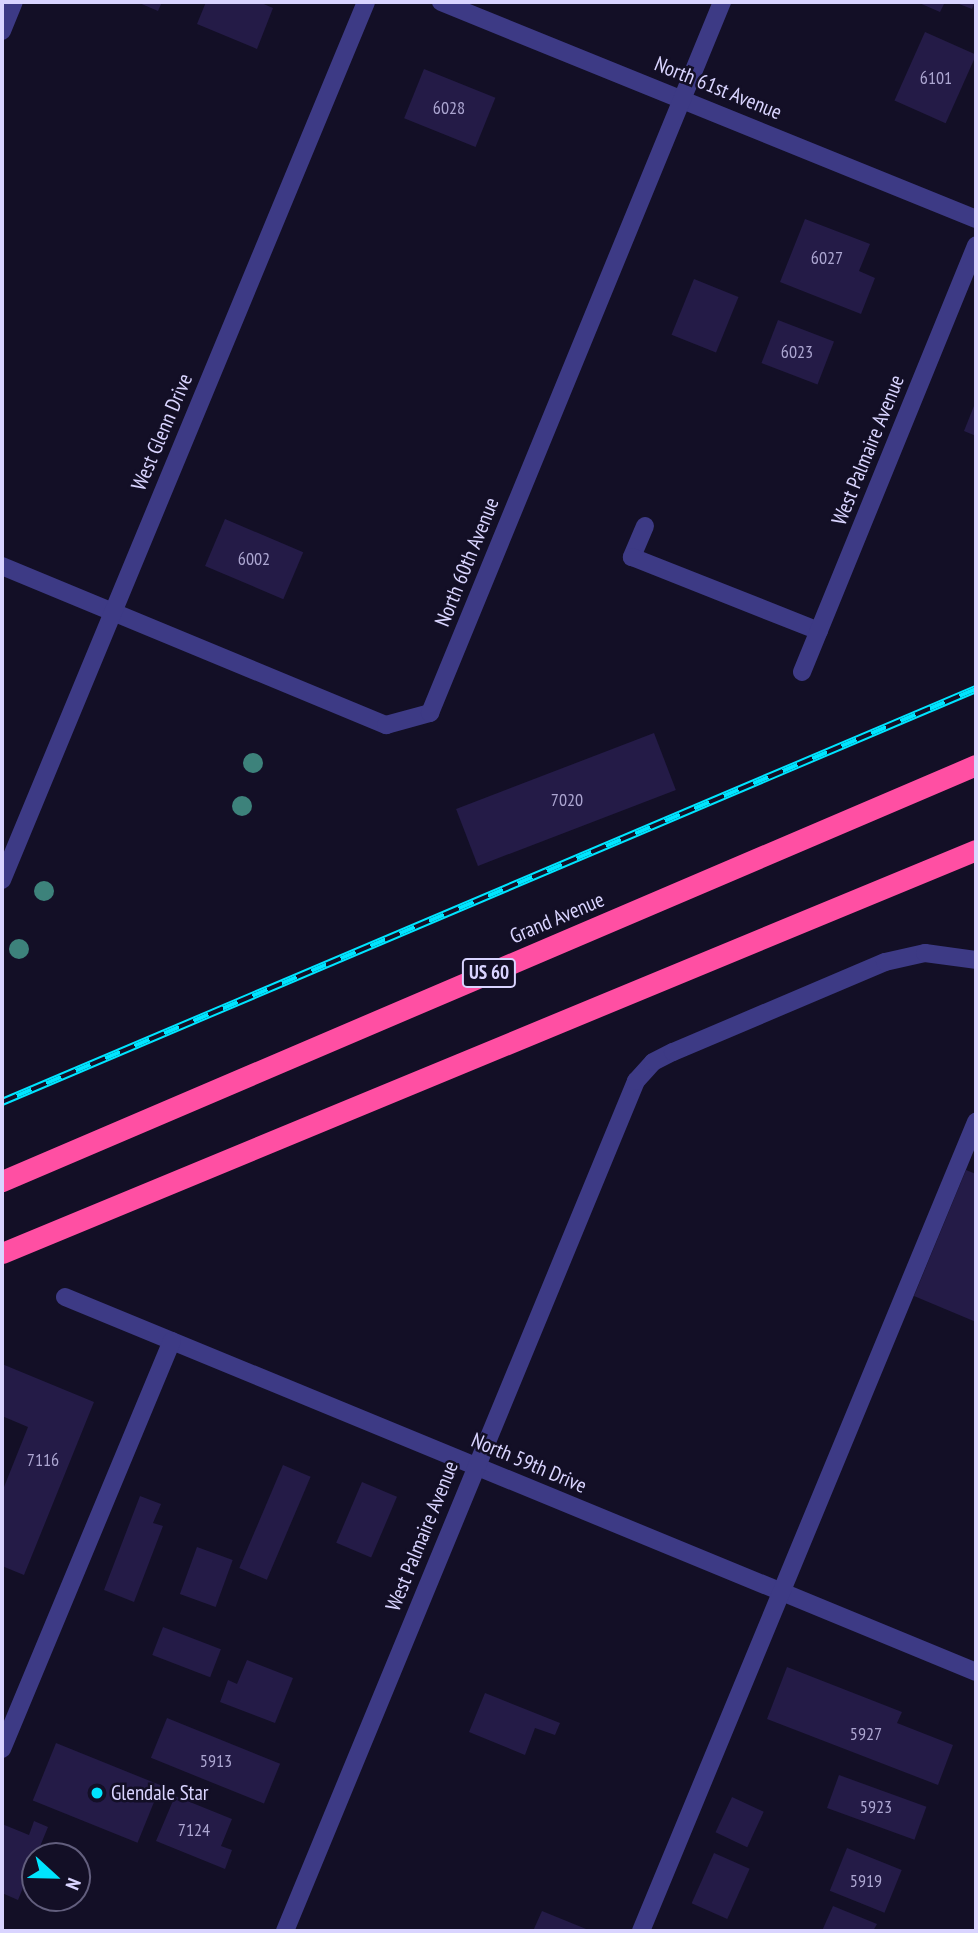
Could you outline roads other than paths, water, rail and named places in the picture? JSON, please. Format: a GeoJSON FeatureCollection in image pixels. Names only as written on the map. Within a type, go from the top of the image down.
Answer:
{"type":"FeatureCollection","features":[{"type":"Feature","properties":{"kind":"highway","name":"Grand Avenue"},"geometry":{"type":"LineString","coordinates":[[2,1181],[976,765]]}},
{"type":"Feature","properties":{"kind":"highway"},"geometry":{"type":"LineString","coordinates":[[2,1253],[976,850]]}},
{"type":"Feature","properties":{"kind":"street"},"geometry":{"type":"LineString","coordinates":[[2,31],[14,2]]}},
{"type":"Feature","properties":{"kind":"street","name":"West Glenn Drive"},"geometry":{"type":"LineString","coordinates":[[2,880],[366,2]]}},
{"type":"Feature","properties":{"kind":"street","name":"North 61st Avenue"},"geometry":{"type":"LineString","coordinates":[[442,2],[976,219]]}},
{"type":"Feature","properties":{"kind":"street","name":"North 60th Avenue"},"geometry":{"type":"LineString","coordinates":[[2,566],[386,725],[430,713],[722,2]]}},
{"type":"Feature","properties":{"kind":"street","name":"West Palmaire Avenue"},"geometry":{"type":"LineString","coordinates":[[802,672],[976,245]]}},
{"type":"Feature","properties":{"kind":"street"},"geometry":{"type":"LineString","coordinates":[[645,526],[632,557],[819,631]]}},
{"type":"Feature","properties":{"kind":"street","name":"West Palmaire Avenue"},"geometry":{"type":"LineString","coordinates":[[285,1931],[636,1081],[653,1062],[673,1052],[885,962],[925,953],[976,960]]}},
{"type":"Feature","properties":{"kind":"street"},"geometry":{"type":"LineString","coordinates":[[641,1931],[779,1591],[976,1122]]}},
{"type":"Feature","properties":{"kind":"street","name":"North 59th Drive"},"geometry":{"type":"LineString","coordinates":[[65,1297],[976,1672]]}},
{"type":"Feature","properties":{"kind":"street"},"geometry":{"type":"LineString","coordinates":[[2,1749],[172,1341]]}},
{"type":"Feature","properties":{"kind":"railway"},"geometry":{"type":"LineString","coordinates":[[2,1102],[976,689]]}},
{"type":"Feature","properties":{"kind":"place","name":"Glendale Star"},"geometry":{"type":"Point","coordinates":[97,1793]}}]}
